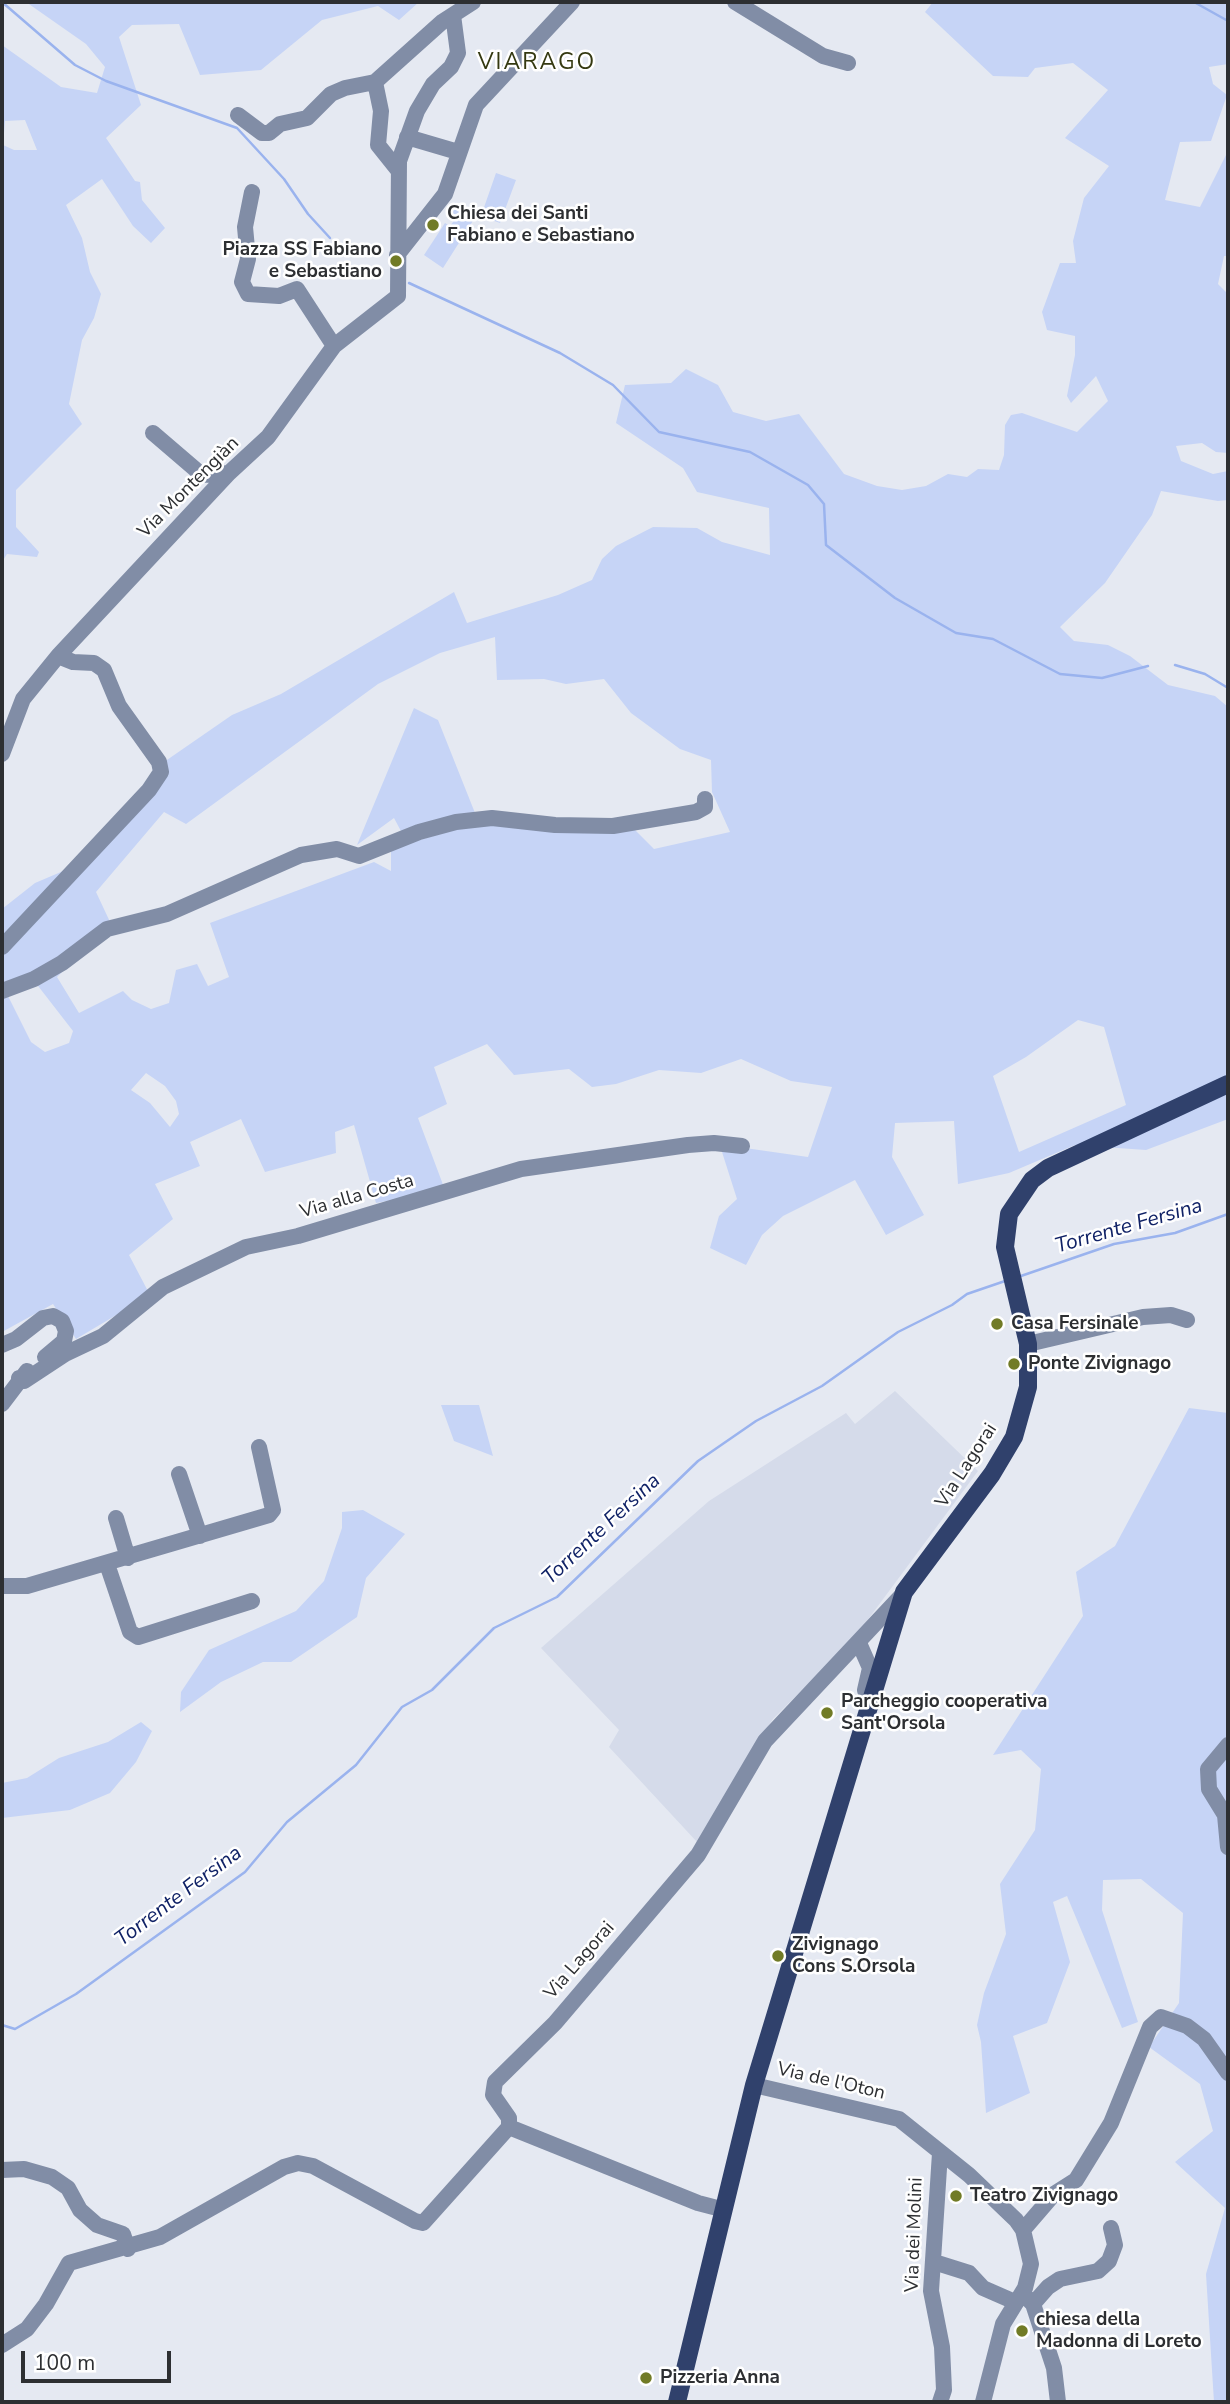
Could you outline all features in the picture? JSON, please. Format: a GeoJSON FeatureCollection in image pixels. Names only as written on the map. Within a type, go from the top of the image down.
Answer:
{"type":"FeatureCollection","features":[{"type":"Feature","properties":{"kind":"main road","name":"Via Lagorai"},"geometry":{"type":"LineString","coordinates":[[677,2402],[721,2209],[754,2085],[904,1592],[992,1474],[1014,1437],[1028,1387],[1028,1344],[1023,1312],[1005,1247],[1009,1214],[1032,1180],[1048,1168],[1228,1084]]}},
{"type":"Feature","properties":{"kind":"street"},"geometry":{"type":"LineString","coordinates":[[238,115],[262,133],[269,133],[281,124],[307,118],[331,94],[356,85],[375,82],[453,15],[473,2]]}},
{"type":"Feature","properties":{"kind":"street"},"geometry":{"type":"LineString","coordinates":[[397,255],[445,194],[457,152],[475,106],[572,2]]}},
{"type":"Feature","properties":{"kind":"street"},"geometry":{"type":"LineString","coordinates":[[734,2],[823,56],[848,63]]}},
{"type":"Feature","properties":{"kind":"street"},"geometry":{"type":"LineString","coordinates":[[397,255],[398,170],[416,110],[433,84],[452,67],[458,53],[453,15]]}},
{"type":"Feature","properties":{"kind":"street"},"geometry":{"type":"LineString","coordinates":[[375,82],[381,111],[378,145],[398,170]]}},
{"type":"Feature","properties":{"kind":"street"},"geometry":{"type":"LineString","coordinates":[[407,137],[457,152]]}},
{"type":"Feature","properties":{"kind":"street"},"geometry":{"type":"LineString","coordinates":[[252,192],[245,227],[248,259],[242,282],[248,294],[279,296],[297,289],[334,346]]}},
{"type":"Feature","properties":{"kind":"street","name":"Via Montengiàn"},"geometry":{"type":"LineString","coordinates":[[2,754],[23,699],[58,656],[229,473],[268,437],[334,346],[398,296],[397,255]]}},
{"type":"Feature","properties":{"kind":"street"},"geometry":{"type":"LineString","coordinates":[[153,433],[202,475],[229,473]]}},
{"type":"Feature","properties":{"kind":"street"},"geometry":{"type":"LineString","coordinates":[[2,947],[149,790],[161,772],[159,762],[119,706],[104,670],[94,663],[73,662],[58,656]]}},
{"type":"Feature","properties":{"kind":"street"},"geometry":{"type":"LineString","coordinates":[[2,991],[34,979],[62,963],[107,929],[167,914],[300,855],[337,849],[359,856],[419,832],[456,822],[492,818],[555,825],[613,826],[695,812],[705,807],[705,799]]}},
{"type":"Feature","properties":{"kind":"street","name":"Via alla Costa"},"geometry":{"type":"LineString","coordinates":[[19,1378],[24,1381],[65,1354],[103,1336],[163,1287],[246,1247],[298,1236],[521,1169],[688,1145],[714,1143],[741,1146]]}},
{"type":"Feature","properties":{"kind":"street"},"geometry":{"type":"LineString","coordinates":[[1028,1344],[1143,1317],[1171,1315],[1187,1320]]}},
{"type":"Feature","properties":{"kind":"street"},"geometry":{"type":"LineString","coordinates":[[2,1345],[16,1339],[43,1318],[53,1316],[62,1321],[66,1331],[64,1341],[19,1378],[2,1401]]}},
{"type":"Feature","properties":{"kind":"street"},"geometry":{"type":"LineString","coordinates":[[2,1586],[20,1588],[269,1515],[273,1510],[259,1447]]}},
{"type":"Feature","properties":{"kind":"street"},"geometry":{"type":"LineString","coordinates":[[179,1474],[200,1536]]}},
{"type":"Feature","properties":{"kind":"street"},"geometry":{"type":"LineString","coordinates":[[116,1518],[128,1558]]}},
{"type":"Feature","properties":{"kind":"street"},"geometry":{"type":"LineString","coordinates":[[107,1564],[130,1632],[138,1637],[252,1601]]}},
{"type":"Feature","properties":{"kind":"street","name":"Via Lagorai"},"geometry":{"type":"LineString","coordinates":[[509,2127],[509,2118],[493,2095],[495,2082],[555,2023],[698,1855],[765,1741],[904,1592]]}},
{"type":"Feature","properties":{"kind":"street"},"geometry":{"type":"LineString","coordinates":[[859,1643],[887,1650]]}},
{"type":"Feature","properties":{"kind":"street","name":"Via Lagorai"},"geometry":{"type":"LineString","coordinates":[[859,1643],[870,1668],[864,1690],[870,1706]]}},
{"type":"Feature","properties":{"kind":"street"},"geometry":{"type":"LineString","coordinates":[[1228,1745],[1208,1769],[1209,1789],[1225,1815],[1228,1847]]}},
{"type":"Feature","properties":{"kind":"street"},"geometry":{"type":"LineString","coordinates":[[1058,2402],[1054,2368],[1023,2300],[1031,2264],[1023,2230],[1055,2194],[1076,2180],[1111,2123],[1150,2027],[1161,2017],[1187,2026],[1204,2039],[1228,2073]]}},
{"type":"Feature","properties":{"kind":"street","name":"Via de l'Oton"},"geometry":{"type":"LineString","coordinates":[[754,2085],[899,2119],[969,2175],[1023,2230]]}},
{"type":"Feature","properties":{"kind":"street"},"geometry":{"type":"LineString","coordinates":[[2,2345],[27,2329],[46,2304],[69,2263],[78,2258],[128,2249],[160,2237],[284,2167],[298,2163],[313,2166],[423,2223],[509,2127],[698,2203],[721,2209]]}},
{"type":"Feature","properties":{"kind":"street","name":"Via dei Molini"},"geometry":{"type":"LineString","coordinates":[[940,2153],[931,2291],[942,2347],[944,2390],[940,2402]]}},
{"type":"Feature","properties":{"kind":"street"},"geometry":{"type":"LineString","coordinates":[[2,2170],[24,2169],[60,2182],[68,2188],[80,2210],[96,2225],[123,2234],[128,2249]]}},
{"type":"Feature","properties":{"kind":"street"},"geometry":{"type":"LineString","coordinates":[[983,2402],[1003,2324],[1023,2300],[1060,2279],[1098,2271],[1109,2261],[1115,2245],[1111,2228]]}},
{"type":"Feature","properties":{"kind":"street"},"geometry":{"type":"LineString","coordinates":[[933,2262],[969,2273],[983,2288],[1023,2300]]}},
{"type":"Feature","properties":{"kind":"shaded area"},"geometry":{"type":"Polygon","coordinates":[[[26,2],[419,2],[399,20],[378,6],[322,20],[261,70],[200,75],[179,24],[132,25],[119,37],[141,105],[106,138],[135,181],[140,182],[142,200],[165,228],[151,243],[133,226],[102,179],[66,205],[82,238],[90,272],[101,294],[94,318],[82,340],[69,404],[82,424],[16,490],[16,527],[39,552],[37,557],[7,554],[2,562],[2,45],[61,87],[97,93],[105,67],[86,44],[26,2]],[[25,120],[5,121],[3,145],[14,150],[37,150],[25,120]]]}},
{"type":"Feature","properties":{"kind":"shaded area"},"geometry":{"type":"Polygon","coordinates":[[[933,2],[1228,2],[1228,64],[1209,67],[1213,84],[1227,95],[1211,141],[1180,142],[1165,200],[1200,207],[1228,151],[1228,256],[1224,256],[1218,284],[1228,294],[1228,453],[1216,452],[1202,443],[1176,446],[1181,461],[1213,474],[1228,471],[1228,500],[1218,501],[1161,491],[1152,515],[1105,583],[1060,627],[1074,641],[1108,645],[1130,656],[1168,685],[1215,696],[1228,707],[1228,1119],[1146,1150],[1075,1145],[1009,1173],[958,1184],[954,1121],[895,1123],[892,1157],[924,1215],[886,1235],[855,1180],[783,1216],[762,1235],[746,1265],[710,1248],[719,1216],[737,1199],[722,1152],[731,1146],[808,1157],[832,1087],[791,1081],[741,1059],[701,1073],[659,1070],[616,1084],[592,1087],[569,1069],[514,1075],[487,1044],[434,1067],[447,1104],[418,1118],[445,1190],[376,1203],[354,1125],[335,1132],[336,1153],[265,1172],[241,1119],[190,1142],[200,1166],[155,1184],[173,1219],[129,1255],[150,1295],[76,1339],[53,1304],[2,1332],[2,909],[35,883],[75,866],[164,762],[232,715],[281,694],[454,592],[467,623],[558,595],[592,580],[602,559],[616,546],[653,527],[697,528],[722,542],[770,555],[769,508],[697,492],[683,468],[616,423],[625,385],[671,383],[686,369],[718,385],[733,412],[766,421],[799,414],[844,474],[877,486],[902,490],[926,486],[948,474],[967,477],[978,469],[999,470],[1004,455],[1005,425],[1011,415],[1022,413],[1077,432],[1108,401],[1096,376],[1071,403],[1067,396],[1075,355],[1075,336],[1047,330],[1042,312],[1060,263],[1076,263],[1073,241],[1084,198],[1109,166],[1065,138],[1108,90],[1073,63],[1035,68],[1028,77],[993,76],[925,12],[933,2]],[[495,637],[440,653],[378,684],[186,824],[164,812],[96,892],[111,924],[57,977],[79,1013],[123,991],[132,1000],[151,1009],[169,1003],[176,970],[197,964],[208,986],[229,977],[210,923],[374,862],[391,871],[391,848],[475,824],[628,823],[654,849],[730,832],[712,792],[711,760],[680,749],[631,713],[604,679],[566,684],[544,679],[497,680],[495,637]],[[35,982],[6,992],[31,1042],[45,1052],[69,1043],[73,1031],[35,982]],[[1078,1020],[1026,1057],[993,1076],[1019,1152],[1126,1105],[1104,1027],[1078,1020]],[[146,1073],[131,1090],[150,1103],[170,1127],[179,1114],[176,1101],[165,1086],[146,1073]]]}},
{"type":"Feature","properties":{"kind":"shaded area"},"geometry":{"type":"Polygon","coordinates":[[[496,173],[516,180],[500,223],[481,216],[496,173]]]}},
{"type":"Feature","properties":{"kind":"shaded area"},"geometry":{"type":"Polygon","coordinates":[[[455,202],[476,216],[443,268],[424,255],[445,223],[450,226],[456,218],[448,212],[455,202]]]}},
{"type":"Feature","properties":{"kind":"shaded area"},"geometry":{"type":"Polygon","coordinates":[[[414,708],[438,720],[475,813],[402,833],[394,818],[357,845],[414,708]]]}},
{"type":"Feature","properties":{"kind":"shaded area"},"geometry":{"type":"Polygon","coordinates":[[[895,1391],[978,1471],[855,1637],[773,1719],[697,1842],[609,1747],[619,1730],[541,1648],[709,1501],[846,1413],[855,1424],[895,1391]]]}},
{"type":"Feature","properties":{"kind":"shaded area"},"geometry":{"type":"Polygon","coordinates":[[[441,1405],[479,1405],[493,1456],[454,1441],[441,1405]]]}},
{"type":"Feature","properties":{"kind":"shaded area"},"geometry":{"type":"Polygon","coordinates":[[[1189,1408],[1228,1413],[1228,2402],[1214,2402],[1206,2274],[1225,2208],[1175,2162],[1213,2131],[1200,2084],[1149,2047],[1179,2003],[1183,1913],[1141,1879],[1103,1880],[1102,1910],[1138,2022],[1122,2028],[1067,1896],[1053,1902],[1070,1962],[1047,2023],[1013,2036],[1030,2093],[986,2113],[981,2042],[977,2025],[984,1993],[1006,1934],[1000,1884],[1035,1830],[1041,1769],[1021,1750],[993,1755],[1083,1616],[1076,1572],[1115,1546],[1189,1408]]]}},
{"type":"Feature","properties":{"kind":"shaded area"},"geometry":{"type":"Polygon","coordinates":[[[363,1510],[405,1534],[366,1578],[357,1617],[291,1662],[263,1662],[221,1682],[180,1712],[181,1692],[209,1650],[296,1611],[324,1581],[342,1528],[342,1512],[363,1510]]]}},
{"type":"Feature","properties":{"kind":"shaded area"},"geometry":{"type":"Polygon","coordinates":[[[141,1722],[152,1731],[136,1762],[110,1793],[70,1810],[2,1818],[2,1783],[27,1778],[59,1758],[108,1742],[141,1722]]]}},
{"type":"Feature","properties":{"kind":"waterway"},"geometry":{"type":"LineString","coordinates":[[2,2],[75,65],[106,81],[237,128],[284,179],[308,214],[330,238]]}},
{"type":"Feature","properties":{"kind":"waterway"},"geometry":{"type":"LineString","coordinates":[[1194,2],[1228,21]]}},
{"type":"Feature","properties":{"kind":"waterway"},"geometry":{"type":"LineString","coordinates":[[409,283],[560,353],[613,385],[659,432],[750,452],[808,485],[824,504],[826,545],[895,598],[956,633],[993,639],[1060,674],[1102,678],[1148,666]]}},
{"type":"Feature","properties":{"kind":"waterway"},"geometry":{"type":"LineString","coordinates":[[1175,665],[1205,674],[1228,688]]}},
{"type":"Feature","properties":{"kind":"waterway","name":"Torrente Fersina"},"geometry":{"type":"LineString","coordinates":[[1018,1277],[1114,1244],[1175,1233],[1228,1214]]}},
{"type":"Feature","properties":{"kind":"waterway","name":"Torrente Fersina"},"geometry":{"type":"LineString","coordinates":[[2,2025],[15,2029],[76,1994],[245,1872],[287,1822],[356,1765],[402,1707],[432,1690],[494,1628],[557,1597],[698,1461],[756,1421],[822,1386],[898,1332],[952,1305],[967,1294],[1005,1281]]}},
{"type":"Feature","properties":{"kind":"place","name":"Chiesa dei Santi Fabiano e Sebastiano"},"geometry":{"type":"Point","coordinates":[433,225]}},
{"type":"Feature","properties":{"kind":"place","name":"Piazza SS Fabiano e Sebastiano"},"geometry":{"type":"Point","coordinates":[396,261]}},
{"type":"Feature","properties":{"kind":"place","name":"Casa Fersinale"},"geometry":{"type":"Point","coordinates":[997,1324]}},
{"type":"Feature","properties":{"kind":"place","name":"Ponte Zivignago"},"geometry":{"type":"Point","coordinates":[1014,1364]}},
{"type":"Feature","properties":{"kind":"place","name":"Parcheggio cooperativa Sant'Orsola"},"geometry":{"type":"Point","coordinates":[827,1713]}},
{"type":"Feature","properties":{"kind":"place","name":"Zivignago Cons S.Orsola"},"geometry":{"type":"Point","coordinates":[778,1956]}},
{"type":"Feature","properties":{"kind":"place","name":"Teatro Zivignago"},"geometry":{"type":"Point","coordinates":[956,2196]}},
{"type":"Feature","properties":{"kind":"place","name":"chiesa della Madonna di Loreto"},"geometry":{"type":"Point","coordinates":[1022,2331]}},
{"type":"Feature","properties":{"kind":"place","name":"Pizzeria Anna"},"geometry":{"type":"Point","coordinates":[646,2378]}},
{"type":"Feature","properties":{"kind":"district","name":"VIARAGO"},"geometry":{"type":"Point","coordinates":[537,63]}}]}
